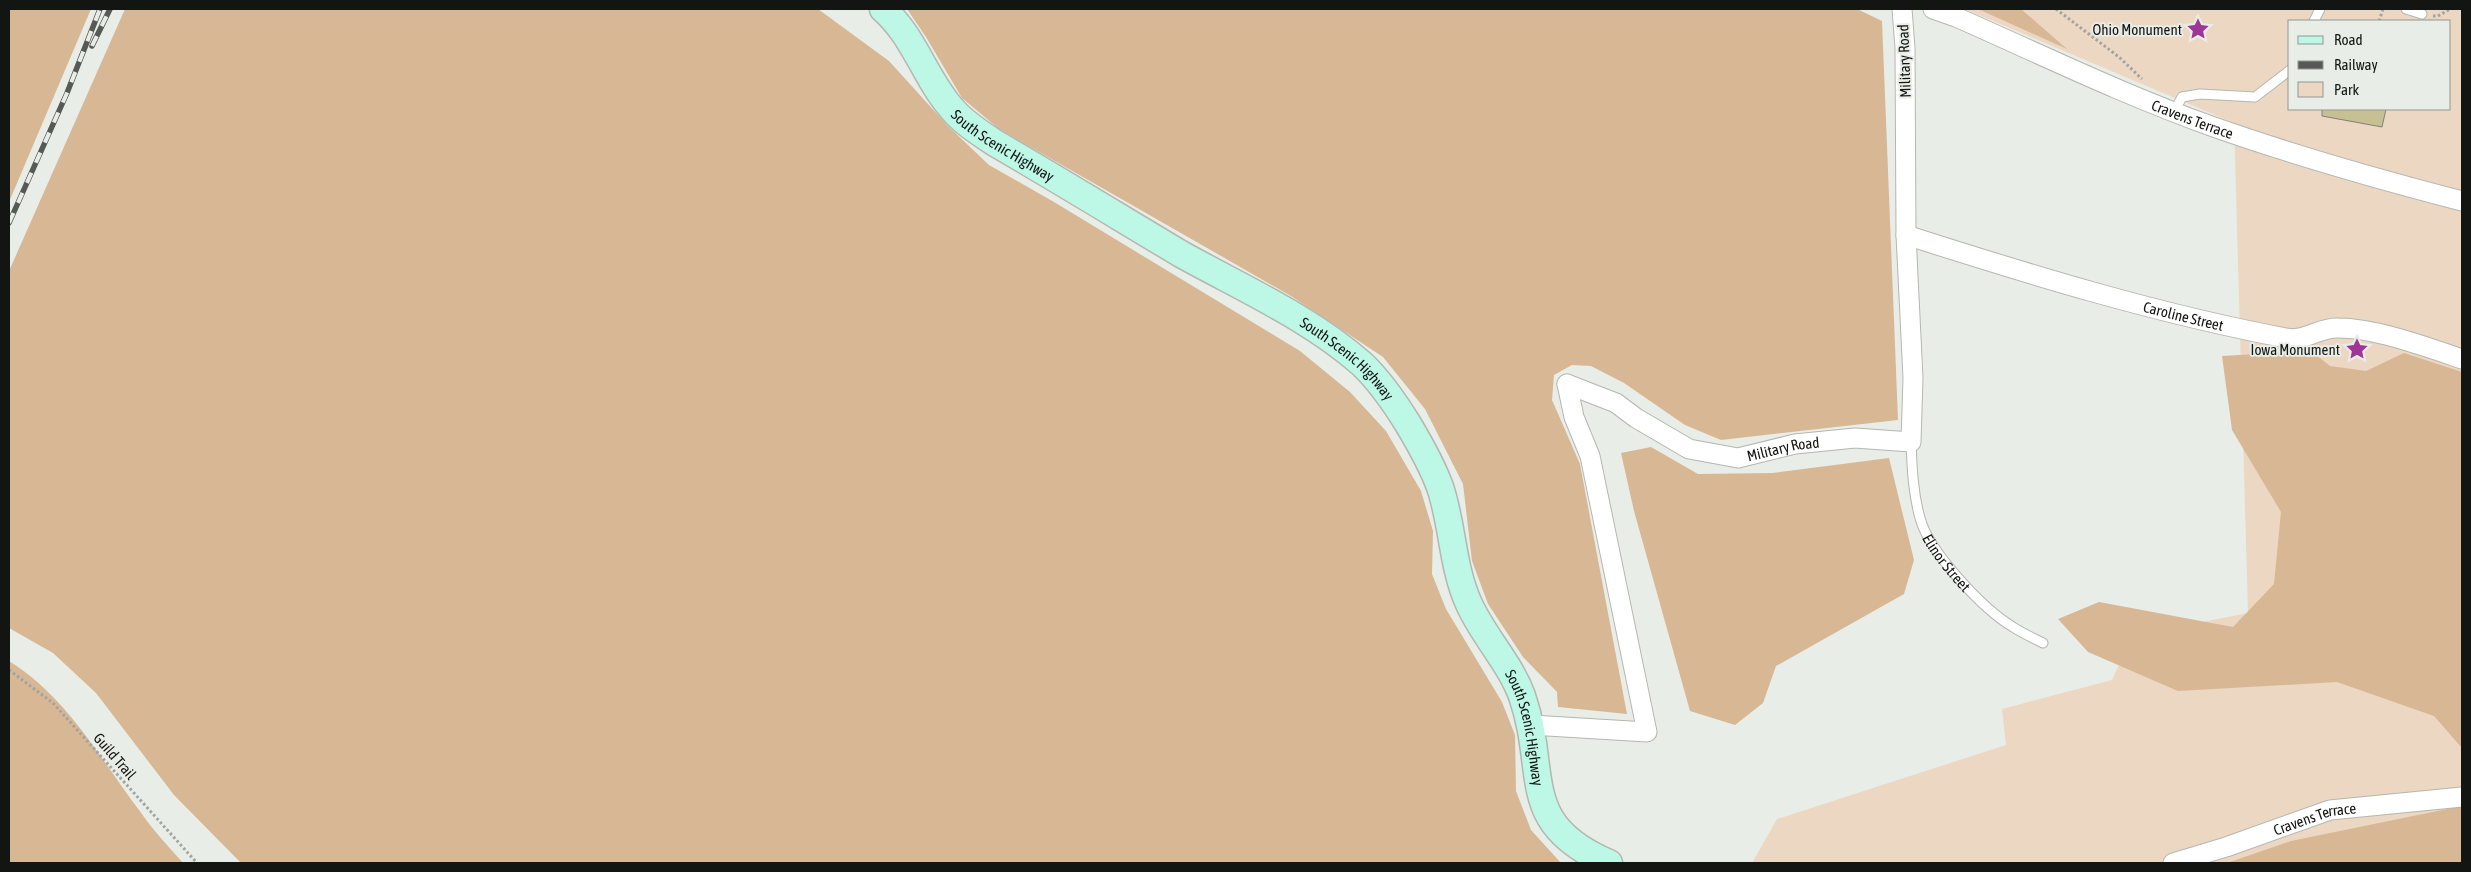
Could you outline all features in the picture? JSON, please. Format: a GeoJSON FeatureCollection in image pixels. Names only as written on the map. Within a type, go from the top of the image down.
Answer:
{"type":"FeatureCollection","features":[{"type":"Feature","properties":{"kind":"main road","name":"South Scenic Highway"},"geometry":{"type":"LineString","coordinates":[[883,9],[910,39],[935,85],[952,110],[970,126],[995,143],[1181,253],[1291,315],[1342,348],[1372,375],[1392,400],[1425,455],[1440,488],[1460,579],[1470,605],[1512,673],[1530,725],[1542,803],[1550,819],[1563,837],[1584,852],[1609,863]]}},
{"type":"Feature","properties":{"kind":"street","name":"Military Road"},"geometry":{"type":"LineString","coordinates":[[1530,725],[1647,732],[1590,456],[1574,417],[1567,384],[1616,403],[1689,448],[1738,458],[1795,444],[1855,438],[1910,442],[1913,378],[1906,235],[1905,48],[1902,9]]}},
{"type":"Feature","properties":{"kind":"street","name":"Cravens Terrace"},"geometry":{"type":"LineString","coordinates":[[1933,9],[1956,16],[2141,98],[2209,125],[2300,156],[2462,200]]}},
{"type":"Feature","properties":{"kind":"street","name":"Caroline Street"},"geometry":{"type":"LineString","coordinates":[[1906,235],[2026,272],[2228,327],[2293,340],[2336,327],[2390,336],[2462,359]]}},
{"type":"Feature","properties":{"kind":"street","name":"Cravens Terrace"},"geometry":{"type":"LineString","coordinates":[[2173,863],[2226,847],[2330,810],[2462,797]]}},
{"type":"Feature","properties":{"kind":"lane"},"geometry":{"type":"LineString","coordinates":[[2406,9],[2422,14]]}},
{"type":"Feature","properties":{"kind":"lane"},"geometry":{"type":"LineString","coordinates":[[2175,110],[2182,97],[2200,94],[2254,97],[2288,72]]}},
{"type":"Feature","properties":{"kind":"lane","name":"Elinor Street"},"geometry":{"type":"LineString","coordinates":[[1910,442],[1913,489],[1920,520],[1937,553],[1981,602],[2011,627],[2043,644]]}},
{"type":"Feature","properties":{"kind":"path"},"geometry":{"type":"LineString","coordinates":[[2056,9],[2119,57],[2147,84]]}},
{"type":"Feature","properties":{"kind":"path","name":"Guild Trail"},"geometry":{"type":"LineString","coordinates":[[9,670],[53,703],[197,863]]}},
{"type":"Feature","properties":{"kind":"green space"},"geometry":{"type":"Polygon","coordinates":[[[1965,9],[2462,9],[2462,863],[1752,863],[1777,819],[2006,745],[2002,709],[2112,680],[2132,636],[2248,613],[2234,123],[1965,9]]]}},
{"type":"Feature","properties":{"kind":"shaded area"},"geometry":{"type":"Polygon","coordinates":[[[9,9],[91,9],[9,202],[9,9]]]}},
{"type":"Feature","properties":{"kind":"shaded area"},"geometry":{"type":"Polygon","coordinates":[[[125,9],[818,9],[889,61],[948,126],[989,165],[1054,202],[1300,351],[1350,392],[1386,431],[1421,491],[1433,531],[1432,574],[1446,609],[1502,702],[1515,735],[1516,791],[1531,830],[1561,863],[241,863],[174,795],[96,693],[53,653],[9,628],[9,271],[125,9]]]}},
{"type":"Feature","properties":{"kind":"shaded area"},"geometry":{"type":"Polygon","coordinates":[[[907,9],[1857,9],[1882,21],[1898,420],[1721,440],[1685,425],[1624,383],[1591,366],[1572,365],[1554,375],[1552,400],[1580,464],[1627,714],[1558,707],[1557,692],[1523,657],[1488,604],[1472,561],[1463,484],[1425,409],[1383,357],[1291,296],[999,129],[962,98],[907,9]]]}},
{"type":"Feature","properties":{"kind":"shaded area"},"geometry":{"type":"Polygon","coordinates":[[[1978,9],[2021,9],[2067,49],[1978,9]]]}},
{"type":"Feature","properties":{"kind":"shaded area"},"geometry":{"type":"Polygon","coordinates":[[[2311,351],[2330,366],[2366,371],[2404,353],[2462,372],[2462,748],[2434,716],[2337,682],[2178,691],[2088,652],[2058,619],[2099,602],[2233,627],[2274,584],[2281,512],[2232,430],[2222,356],[2311,351]]]}},
{"type":"Feature","properties":{"kind":"shaded area"},"geometry":{"type":"Polygon","coordinates":[[[1651,447],[1698,474],[1773,473],[1889,458],[1914,560],[1904,594],[1776,666],[1763,703],[1735,725],[1690,711],[1634,511],[1621,453],[1651,447]]]}},
{"type":"Feature","properties":{"kind":"shaded area"},"geometry":{"type":"Polygon","coordinates":[[[9,661],[30,676],[65,710],[96,749],[149,824],[183,863],[9,863],[9,661]]]}},
{"type":"Feature","properties":{"kind":"shaded area"},"geometry":{"type":"Polygon","coordinates":[[[2462,806],[2462,863],[2227,863],[2291,841],[2462,806]]]}},
{"type":"Feature","properties":{"kind":"building"},"geometry":{"type":"Polygon","coordinates":[[[2322,110],[2386,110],[2382,127],[2322,116],[2322,110]]]}},
{"type":"Feature","properties":{"kind":"railway"},"geometry":{"type":"LineString","coordinates":[[9,223],[67,93],[100,9]]}},
{"type":"Feature","properties":{"kind":"railway"},"geometry":{"type":"LineString","coordinates":[[92,46],[110,9]]}},
{"type":"Feature","properties":{"kind":"place","name":"Ohio Monument"},"geometry":{"type":"Point","coordinates":[2198,29]}},
{"type":"Feature","properties":{"kind":"place","name":"Iowa Monument"},"geometry":{"type":"Point","coordinates":[2357,349]}}]}
